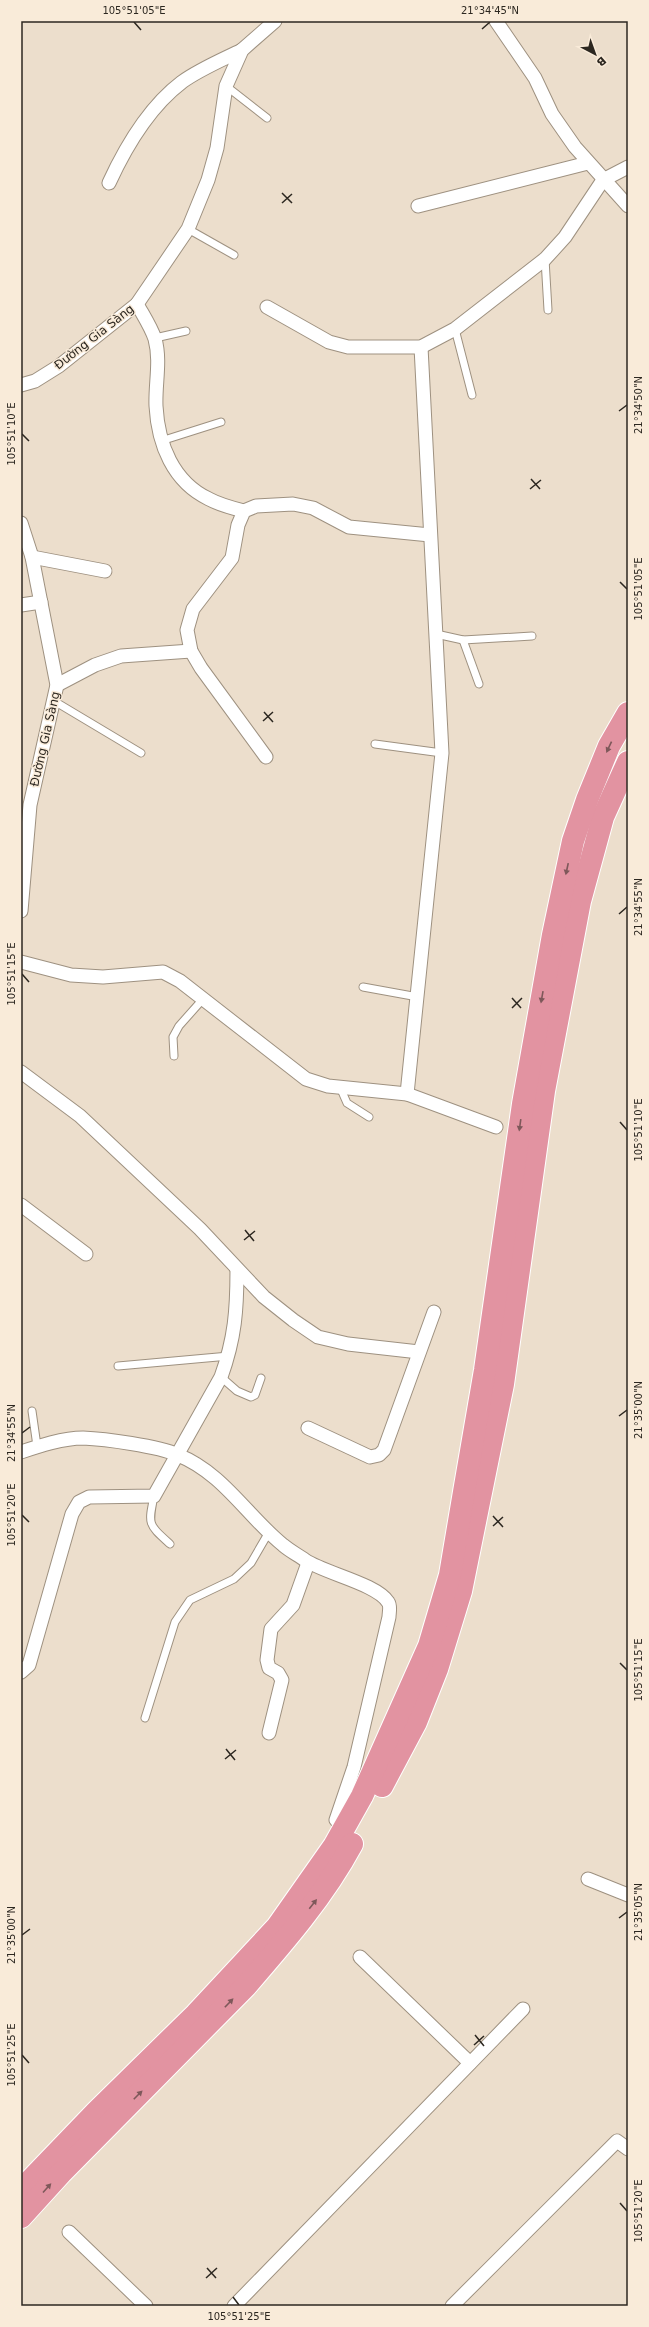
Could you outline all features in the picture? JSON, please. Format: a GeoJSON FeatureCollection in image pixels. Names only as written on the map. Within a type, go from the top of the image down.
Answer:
{"type":"FeatureCollection","features":[{"type":"Feature","properties":{"kind":"highway"},"geometry":{"type":"LineString","coordinates":[[21,2190],[96,2112],[196,2014],[277,1927],[334,1846],[362,1796],[429,1646],[450,1575],[485,1370],[523,1104],[553,935],[573,841],[587,800],[609,746],[628,713]]}},
{"type":"Feature","properties":{"kind":"highway"},"geometry":{"type":"LineString","coordinates":[[21,2217],[66,2168],[240,1991],[278,1948],[321,1894],[347,1854],[416,1722],[437,1669],[461,1591],[490,1454],[503,1384],[544,1091],[580,901],[603,816],[628,762]]}},
{"type":"Feature","properties":{"kind":"street"},"geometry":{"type":"LineString","coordinates":[[496,21],[535,78],[552,114],[588,163],[628,206]]}},
{"type":"Feature","properties":{"kind":"street","name":"Đường Gia Sàng"},"geometry":{"type":"LineString","coordinates":[[21,385],[35,381],[59,366],[137,304],[188,229],[208,180],[216,148],[226,86],[242,50],[270,22]]}},
{"type":"Feature","properties":{"kind":"street"},"geometry":{"type":"LineString","coordinates":[[108,183],[125,148],[155,109],[182,82],[210,65],[242,50]]}},
{"type":"Feature","properties":{"kind":"street"},"geometry":{"type":"LineString","coordinates":[[418,206],[588,163]]}},
{"type":"Feature","properties":{"kind":"street"},"geometry":{"type":"LineString","coordinates":[[267,307],[329,342],[348,347],[421,347],[455,329],[545,259],[565,237],[603,180],[628,167]]}},
{"type":"Feature","properties":{"kind":"street"},"geometry":{"type":"LineString","coordinates":[[137,304],[155,338],[158,356],[156,406],[161,441],[172,466],[188,485],[209,499],[244,511],[256,506],[293,504],[313,508],[349,527],[430,535]]}},
{"type":"Feature","properties":{"kind":"street"},"geometry":{"type":"LineString","coordinates":[[408,1094],[442,753],[421,347]]}},
{"type":"Feature","properties":{"kind":"street"},"geometry":{"type":"LineString","coordinates":[[244,511],[238,525],[232,558],[193,609],[187,630],[191,651],[201,668],[266,757]]}},
{"type":"Feature","properties":{"kind":"street","name":"Đường Gia Sàng"},"geometry":{"type":"LineString","coordinates":[[21,523],[32,557],[57,685],[30,805],[21,911]]}},
{"type":"Feature","properties":{"kind":"street"},"geometry":{"type":"LineString","coordinates":[[32,557],[105,571]]}},
{"type":"Feature","properties":{"kind":"street"},"geometry":{"type":"LineString","coordinates":[[21,604],[41,602]]}},
{"type":"Feature","properties":{"kind":"street"},"geometry":{"type":"LineString","coordinates":[[57,685],[95,665],[121,656],[191,651]]}},
{"type":"Feature","properties":{"kind":"street"},"geometry":{"type":"LineString","coordinates":[[21,962],[71,975],[103,977],[163,972],[203,1000],[306,1078],[328,1086],[408,1094],[496,1127]]}},
{"type":"Feature","properties":{"kind":"street"},"geometry":{"type":"LineString","coordinates":[[21,1072],[91,1126],[200,1229],[264,1297],[318,1336],[348,1344],[419,1352]]}},
{"type":"Feature","properties":{"kind":"street"},"geometry":{"type":"LineString","coordinates":[[21,1205],[86,1254]]}},
{"type":"Feature","properties":{"kind":"street"},"geometry":{"type":"LineString","coordinates":[[21,1672],[29,1665],[72,1514],[79,1502],[88,1497],[154,1496],[221,1377],[229,1356],[237,1318],[237,1269]]}},
{"type":"Feature","properties":{"kind":"street"},"geometry":{"type":"LineString","coordinates":[[308,1428],[370,1457],[379,1455],[384,1450],[434,1312]]}},
{"type":"Feature","properties":{"kind":"street"},"geometry":{"type":"LineString","coordinates":[[21,1452],[37,1446],[82,1438],[134,1445],[178,1454],[206,1471],[231,1491],[269,1532],[283,1545],[308,1563],[359,1583],[384,1597],[390,1604],[389,1617],[354,1767],[336,1820]]}},
{"type":"Feature","properties":{"kind":"street"},"geometry":{"type":"LineString","coordinates":[[268,1733],[282,1680],[278,1673],[269,1668],[267,1660],[271,1629],[293,1605],[308,1563]]}},
{"type":"Feature","properties":{"kind":"street"},"geometry":{"type":"LineString","coordinates":[[588,1879],[628,1895]]}},
{"type":"Feature","properties":{"kind":"street"},"geometry":{"type":"LineString","coordinates":[[360,1957],[470,2064]]}},
{"type":"Feature","properties":{"kind":"street"},"geometry":{"type":"LineString","coordinates":[[234,2306],[523,2009]]}},
{"type":"Feature","properties":{"kind":"street"},"geometry":{"type":"LineString","coordinates":[[452,2306],[617,2141],[628,2149]]}},
{"type":"Feature","properties":{"kind":"street"},"geometry":{"type":"LineString","coordinates":[[69,2232],[146,2306]]}},
{"type":"Feature","properties":{"kind":"lane"},"geometry":{"type":"LineString","coordinates":[[226,86],[268,118]]}},
{"type":"Feature","properties":{"kind":"lane"},"geometry":{"type":"LineString","coordinates":[[188,229],[234,255]]}},
{"type":"Feature","properties":{"kind":"lane"},"geometry":{"type":"LineString","coordinates":[[545,259],[548,310]]}},
{"type":"Feature","properties":{"kind":"lane"},"geometry":{"type":"LineString","coordinates":[[455,329],[472,395]]}},
{"type":"Feature","properties":{"kind":"lane"},"geometry":{"type":"LineString","coordinates":[[155,338],[186,331]]}},
{"type":"Feature","properties":{"kind":"lane"},"geometry":{"type":"LineString","coordinates":[[161,441],[221,422]]}},
{"type":"Feature","properties":{"kind":"lane"},"geometry":{"type":"LineString","coordinates":[[436,634],[463,640],[532,636]]}},
{"type":"Feature","properties":{"kind":"lane"},"geometry":{"type":"LineString","coordinates":[[463,640],[479,684]]}},
{"type":"Feature","properties":{"kind":"lane"},"geometry":{"type":"LineString","coordinates":[[54,701],[141,753]]}},
{"type":"Feature","properties":{"kind":"lane"},"geometry":{"type":"LineString","coordinates":[[375,744],[442,753]]}},
{"type":"Feature","properties":{"kind":"lane"},"geometry":{"type":"LineString","coordinates":[[363,987],[418,997]]}},
{"type":"Feature","properties":{"kind":"lane"},"geometry":{"type":"LineString","coordinates":[[174,1056],[173,1037],[179,1026],[203,1000]]}},
{"type":"Feature","properties":{"kind":"lane"},"geometry":{"type":"LineString","coordinates":[[340,1087],[347,1103],[369,1117]]}},
{"type":"Feature","properties":{"kind":"lane"},"geometry":{"type":"LineString","coordinates":[[118,1366],[229,1356]]}},
{"type":"Feature","properties":{"kind":"lane"},"geometry":{"type":"LineString","coordinates":[[221,1377],[237,1391],[251,1397],[256,1395],[261,1378]]}},
{"type":"Feature","properties":{"kind":"lane"},"geometry":{"type":"LineString","coordinates":[[32,1411],[37,1446]]}},
{"type":"Feature","properties":{"kind":"lane"},"geometry":{"type":"LineString","coordinates":[[154,1496],[150,1517],[151,1525],[170,1544]]}},
{"type":"Feature","properties":{"kind":"lane"},"geometry":{"type":"LineString","coordinates":[[145,1718],[175,1622],[190,1600],[234,1579],[251,1563],[269,1532]]}}]}
